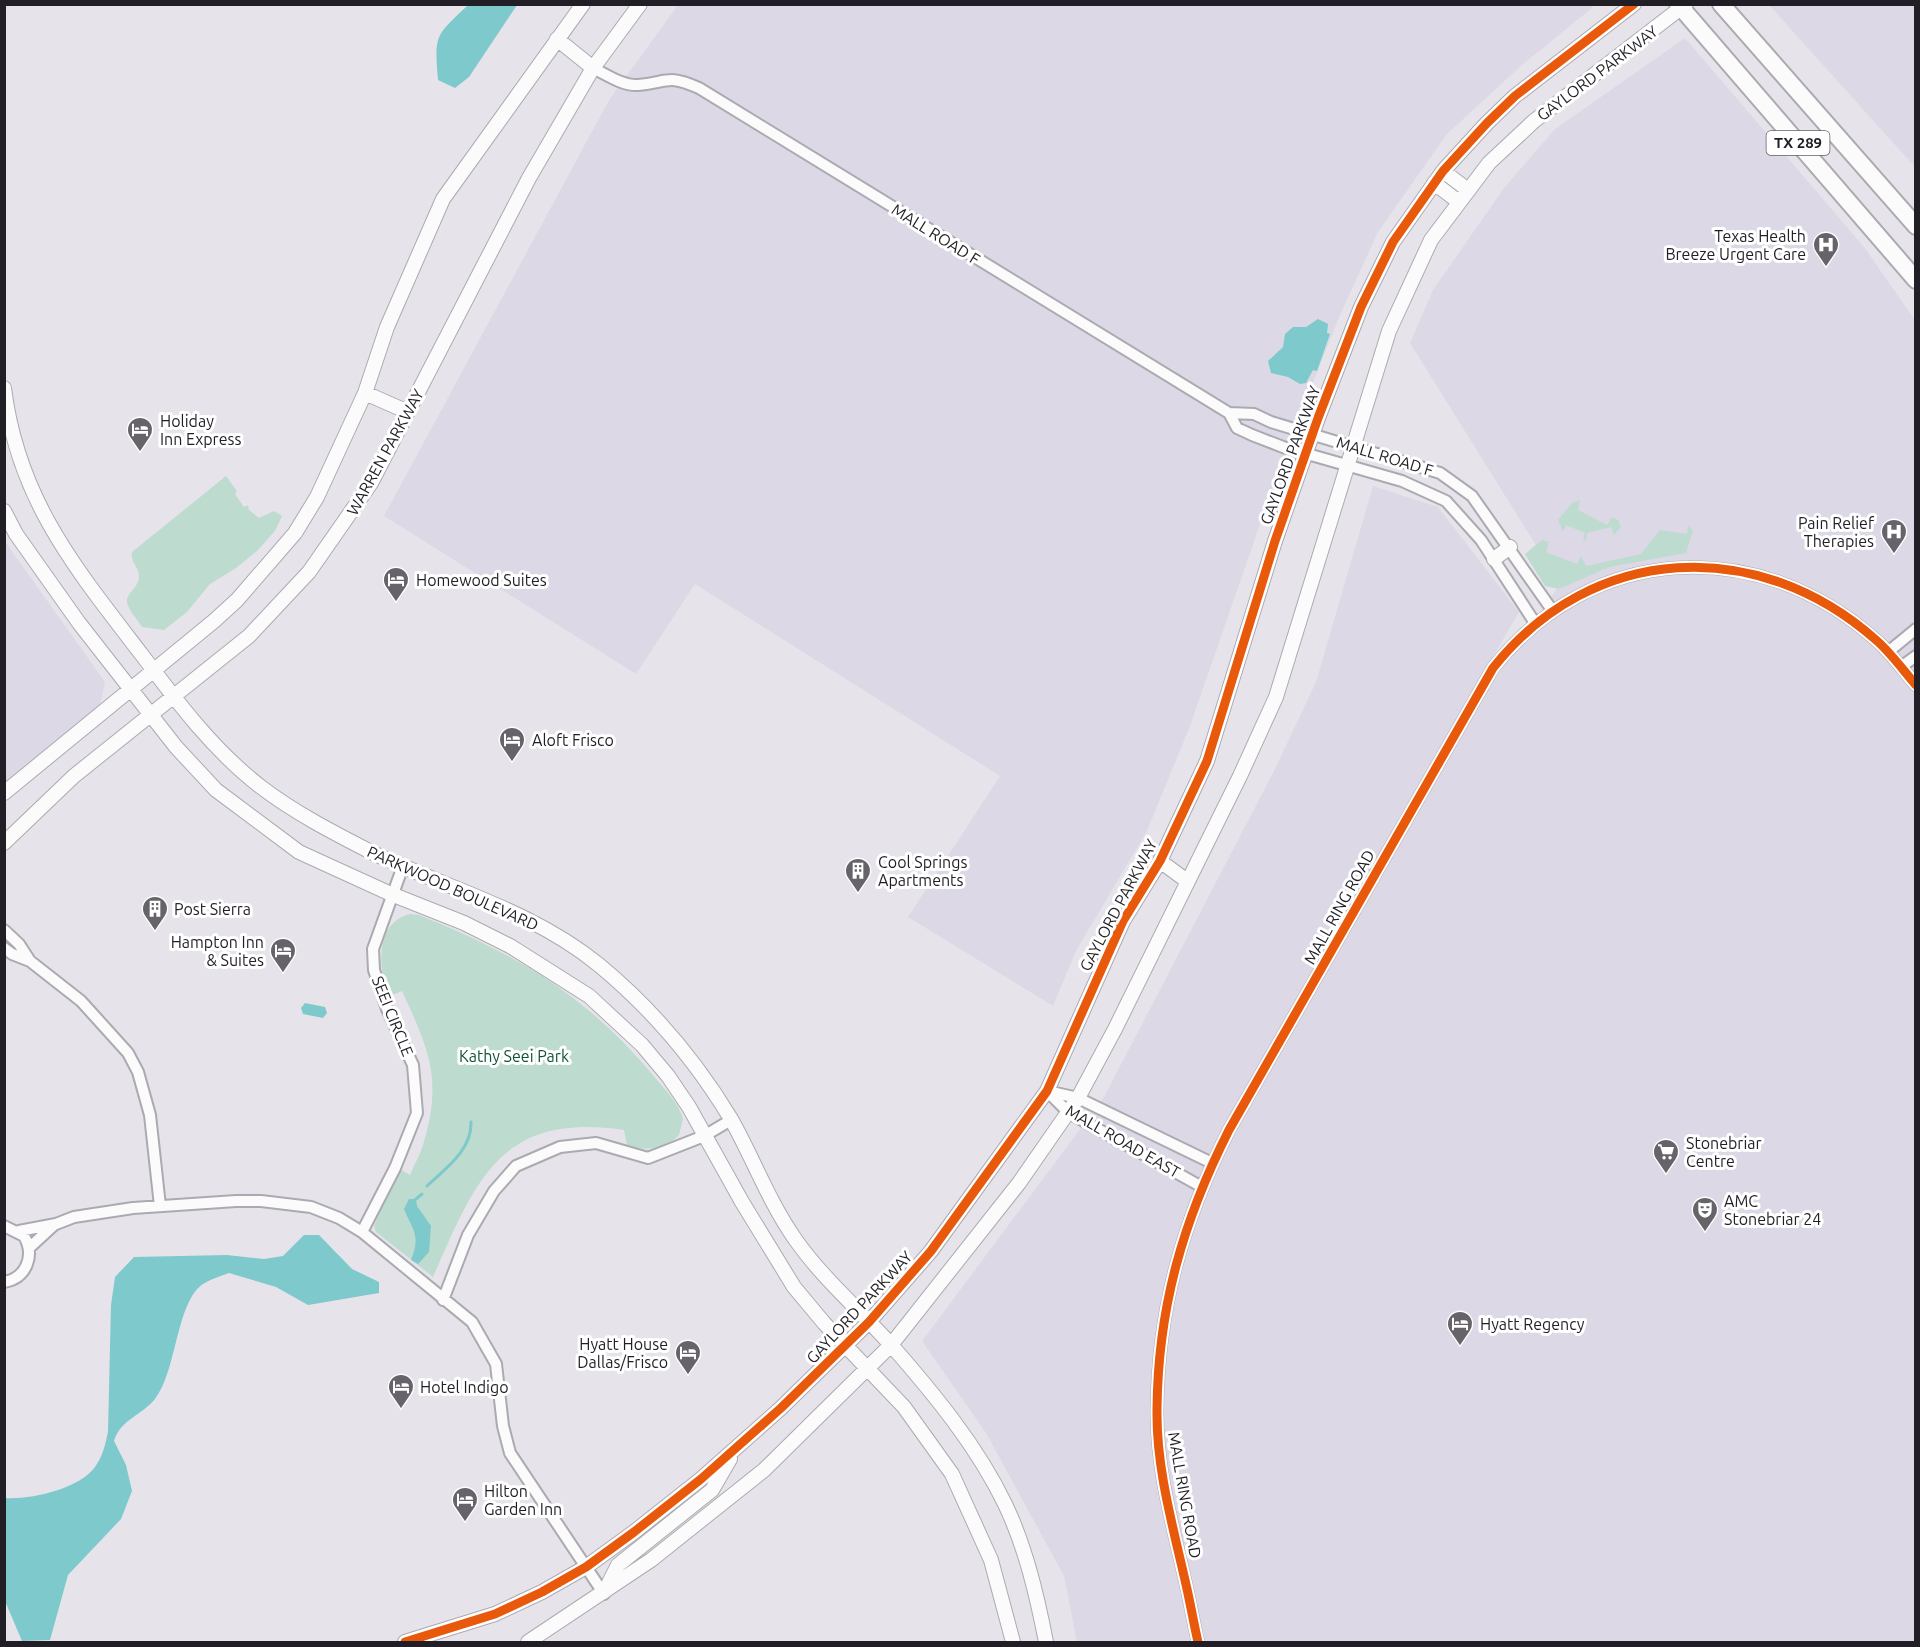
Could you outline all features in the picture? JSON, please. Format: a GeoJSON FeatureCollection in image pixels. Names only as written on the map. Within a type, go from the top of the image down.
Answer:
{"type":"FeatureCollection","features":[{"type":"Feature","properties":{"kind":"main road"},"geometry":{"type":"LineString","coordinates":[[4,793],[237,600],[296,533],[331,471],[365,393],[387,327],[443,199],[583,4]]}},
{"type":"Feature","properties":{"kind":"main road","name":"WARREN PARKWAY"},"geometry":{"type":"LineString","coordinates":[[4,843],[74,776],[249,636],[309,572],[371,483],[529,178],[593,68],[640,4]]}},
{"type":"Feature","properties":{"kind":"main road","name":"GAYLORD PARKWAY"},"geometry":{"type":"LineString","coordinates":[[405,1642],[495,1614],[542,1592],[586,1566],[676,1498],[735,1449],[846,1346],[931,1251],[1047,1091],[1123,921],[1160,861],[1207,761],[1275,541],[1312,434],[1361,307],[1382,263],[1443,171],[1515,96],[1634,4]]}},
{"type":"Feature","properties":{"kind":"main road","name":"TX 289"},"geometry":{"type":"LineString","coordinates":[[1721,4],[1916,226]]}},
{"type":"Feature","properties":{"kind":"main road","name":"GAYLORD PARKWAY"},"geometry":{"type":"LineString","coordinates":[[528,1642],[604,1594],[651,1560],[764,1470],[868,1369],[891,1345],[1019,1183],[1069,1113],[1133,994],[1240,776],[1276,697],[1389,331],[1407,287],[1431,240],[1489,164],[1534,121],[1682,6]]}},
{"type":"Feature","properties":{"kind":"main road","name":"TX 289"},"geometry":{"type":"LineString","coordinates":[[1682,6],[1916,280]]}},
{"type":"Feature","properties":{"kind":"main road"},"geometry":{"type":"LineString","coordinates":[[558,39],[593,68]]}},
{"type":"Feature","properties":{"kind":"main road"},"geometry":{"type":"LineString","coordinates":[[1443,171],[1468,190]]}},
{"type":"Feature","properties":{"kind":"main road"},"geometry":{"type":"LineString","coordinates":[[1434,183],[1459,202]]}},
{"type":"Feature","properties":{"kind":"main road","name":"PARKWOOD BOULEVARD"},"geometry":{"type":"LineString","coordinates":[[4,388],[8,434],[54,537],[174,697],[221,752],[263,788],[316,822],[403,866],[500,906],[566,942],[596,963],[654,1015],[705,1078],[731,1120],[792,1234],[840,1294],[891,1345],[970,1443],[1006,1506],[1036,1592],[1046,1642]]}},
{"type":"Feature","properties":{"kind":"main road"},"geometry":{"type":"LineString","coordinates":[[365,393],[408,412]]}},
{"type":"Feature","properties":{"kind":"main road","name":"PARKWOOD BOULEVARD"},"geometry":{"type":"LineString","coordinates":[[4,512],[16,534],[56,592],[151,715],[216,790],[299,852],[391,894],[464,923],[501,942],[589,996],[642,1045],[668,1076],[794,1287],[904,1407],[952,1474],[991,1560],[1013,1642]]}},
{"type":"Feature","properties":{"kind":"main road"},"geometry":{"type":"LineString","coordinates":[[1494,559],[1510,547]]}},
{"type":"Feature","properties":{"kind":"main road"},"geometry":{"type":"LineString","coordinates":[[1160,861],[1187,881]]}},
{"type":"Feature","properties":{"kind":"main road"},"geometry":{"type":"LineString","coordinates":[[604,1594],[618,1565],[712,1490],[735,1449]]}},
{"type":"Feature","properties":{"kind":"street","name":"MALL ROAD F"},"geometry":{"type":"LineString","coordinates":[[593,68],[619,81],[637,85],[677,79],[699,88],[1229,413],[1254,414],[1440,473],[1472,496],[1510,547],[1552,610]]}},
{"type":"Feature","properties":{"kind":"street","name":"MALL ROAD F"},"geometry":{"type":"LineString","coordinates":[[1229,413],[1237,428],[1306,454],[1402,481],[1446,501],[1481,540],[1535,622]]}},
{"type":"Feature","properties":{"kind":"street","name":"MALL RING ROAD"},"geometry":{"type":"LineString","coordinates":[[1198,1642],[1165,1491],[1156,1410],[1164,1309],[1181,1242],[1212,1163],[1473,700],[1511,645],[1535,622],[1585,590],[1622,577],[1661,569],[1722,569],[1770,579],[1804,592],[1856,624],[1888,652],[1916,685]]}},
{"type":"Feature","properties":{"kind":"street"},"geometry":{"type":"LineString","coordinates":[[1888,652],[1916,629]]}},
{"type":"Feature","properties":{"kind":"street"},"geometry":{"type":"LineString","coordinates":[[1901,667],[1916,656]]}},
{"type":"Feature","properties":{"kind":"street","name":"SEEI CIRCLE"},"geometry":{"type":"LineString","coordinates":[[362,1232],[395,1168],[417,1113],[412,1065],[387,1009],[374,970],[373,949],[403,866]]}},
{"type":"Feature","properties":{"kind":"street"},"geometry":{"type":"LineString","coordinates":[[4,930],[19,944],[30,961]]}},
{"type":"Feature","properties":{"kind":"street"},"geometry":{"type":"LineString","coordinates":[[4,948],[30,961],[81,1001],[128,1053],[138,1072],[150,1115],[160,1206]]}},
{"type":"Feature","properties":{"kind":"street","name":"MALL ROAD EAST"},"geometry":{"type":"LineString","coordinates":[[1047,1091],[1078,1098],[1212,1163]]}},
{"type":"Feature","properties":{"kind":"street","name":"MALL ROAD EAST"},"geometry":{"type":"LineString","coordinates":[[1047,1091],[1069,1113],[1202,1187]]}},
{"type":"Feature","properties":{"kind":"street"},"geometry":{"type":"LineString","coordinates":[[443,1300],[468,1235],[494,1191],[516,1166],[560,1147],[596,1143],[648,1158],[704,1136],[731,1120]]}},
{"type":"Feature","properties":{"kind":"street"},"geometry":{"type":"LineString","coordinates":[[4,1226],[19,1231],[56,1224],[74,1217],[160,1206],[261,1201],[311,1207],[339,1218],[362,1232],[420,1282],[472,1322],[496,1364],[503,1425],[510,1453],[604,1594]]}},
{"type":"Feature","properties":{"kind":"street"},"geometry":{"type":"LineString","coordinates":[[29,1248],[56,1224]]}},
{"type":"Feature","properties":{"kind":"street"},"geometry":{"type":"LineString","coordinates":[[4,1282],[23,1272],[29,1257],[29,1248],[19,1231]]}},
{"type":"Feature","properties":{"kind":"shaded area"},"geometry":{"type":"Polygon","coordinates":[[[678,5],[1592,5],[1592,8],[1523,64],[1447,134],[1378,232],[1340,315],[1283,458],[1190,726],[1147,831],[1076,951],[1053,1006],[908,917],[1000,776],[695,584],[636,674],[384,516],[609,100],[678,5]]]}},
{"type":"Feature","properties":{"kind":"shaded area"},"geometry":{"type":"Polygon","coordinates":[[[1769,5],[1915,5],[1915,167],[1769,5]]]}},
{"type":"Feature","properties":{"kind":"shaded area"},"geometry":{"type":"Polygon","coordinates":[[[1685,38],[1864,247],[1915,320],[1915,1642],[1077,1642],[1064,1576],[986,1433],[922,1341],[1104,1097],[1274,771],[1316,682],[1373,486],[1438,507],[1519,612],[1396,823],[1560,584],[1410,343],[1433,290],[1504,188],[1555,129],[1685,38]]]}},
{"type":"Feature","properties":{"kind":"shaded area"},"geometry":{"type":"Polygon","coordinates":[[[4,540],[105,682],[100,705],[5,783],[4,540]]]}},
{"type":"Feature","properties":{"kind":"green space"},"geometry":{"type":"Polygon","coordinates":[[[226,476],[237,491],[235,494],[244,507],[248,505],[249,510],[259,518],[274,511],[282,516],[275,531],[257,551],[236,568],[210,584],[187,612],[164,630],[142,627],[127,604],[129,595],[139,579],[132,552],[226,476]]]}},
{"type":"Feature","properties":{"kind":"green space"},"geometry":{"type":"Polygon","coordinates":[[[1580,500],[1578,510],[1607,525],[1612,517],[1618,520],[1621,527],[1614,535],[1611,527],[1587,533],[1586,541],[1583,539],[1585,533],[1566,525],[1563,532],[1558,520],[1572,503],[1580,500]]]}},
{"type":"Feature","properties":{"kind":"green space"},"geometry":{"type":"Polygon","coordinates":[[[1688,525],[1693,530],[1686,553],[1609,567],[1559,589],[1545,586],[1525,554],[1542,540],[1549,542],[1546,552],[1577,564],[1581,556],[1586,566],[1641,554],[1660,530],[1687,534],[1688,525]]]}},
{"type":"Feature","properties":{"kind":"green space","name":"Kathy Seei Park"},"geometry":{"type":"Polygon","coordinates":[[[410,914],[419,915],[454,929],[517,961],[574,999],[627,1046],[670,1095],[683,1119],[679,1135],[674,1140],[654,1148],[627,1145],[624,1130],[582,1127],[548,1132],[520,1143],[498,1160],[480,1183],[448,1242],[433,1277],[376,1232],[374,1226],[398,1168],[410,1175],[423,1145],[432,1101],[430,1065],[426,1048],[402,991],[388,997],[382,973],[382,948],[385,936],[390,926],[410,914]]]}},
{"type":"Feature","properties":{"kind":"water"},"geometry":{"type":"Polygon","coordinates":[[[468,5],[517,5],[469,77],[455,88],[438,80],[437,44],[443,30],[468,5]]]}},
{"type":"Feature","properties":{"kind":"water"},"geometry":{"type":"Polygon","coordinates":[[[1318,319],[1328,324],[1327,333],[1330,334],[1317,371],[1313,370],[1306,383],[1300,384],[1288,377],[1271,373],[1268,361],[1283,347],[1285,334],[1293,327],[1306,327],[1318,319]]]}},
{"type":"Feature","properties":{"kind":"water"},"geometry":{"type":"Polygon","coordinates":[[[305,1003],[325,1007],[327,1013],[323,1018],[303,1014],[301,1008],[305,1003]]]}},
{"type":"Feature","properties":{"kind":"water"},"geometry":{"type":"Polygon","coordinates":[[[409,1199],[416,1199],[417,1206],[431,1226],[429,1252],[418,1264],[411,1260],[416,1239],[404,1209],[409,1199]]]}},
{"type":"Feature","properties":{"kind":"water"},"geometry":{"type":"Polygon","coordinates":[[[304,1235],[319,1235],[352,1269],[379,1282],[379,1293],[308,1305],[276,1287],[229,1273],[203,1284],[194,1293],[187,1306],[162,1387],[150,1405],[121,1428],[114,1441],[126,1465],[132,1491],[121,1519],[68,1575],[50,1640],[22,1641],[5,1601],[5,1498],[40,1495],[66,1487],[88,1475],[100,1459],[108,1432],[111,1305],[115,1277],[134,1257],[227,1255],[264,1259],[283,1256],[304,1235]]]}},
{"type":"Feature","properties":{"kind":"waterway"},"geometry":{"type":"LineString","coordinates":[[427,1186],[463,1150],[471,1122]]}},
{"type":"Feature","properties":{"kind":"waterway"},"geometry":{"type":"LineString","coordinates":[[416,1199],[422,1194]]}},
{"type":"Feature","properties":{"kind":"cycle path"},"geometry":{"type":"LineString","coordinates":[[405,1642],[495,1614],[542,1592],[586,1567],[634,1532],[701,1479],[781,1408],[869,1322],[931,1251],[1047,1091],[1123,921],[1160,861],[1207,761],[1275,541],[1318,418],[1361,307],[1393,242],[1443,171],[1487,123],[1515,96],[1634,4]]}},
{"type":"Feature","properties":{"kind":"cycle path"},"geometry":{"type":"LineString","coordinates":[[1198,1642],[1167,1500],[1157,1432],[1158,1371],[1162,1335],[1176,1265],[1186,1231],[1198,1198],[1229,1130],[1493,668],[1533,627],[1578,596],[1627,577],[1677,568],[1729,570],[1780,582],[1830,606],[1876,640],[1916,685]]}},
{"type":"Feature","properties":{"kind":"place","name":"Texas Health Breeze Urgent Care"},"geometry":{"type":"Point","coordinates":[1826,268]}},
{"type":"Feature","properties":{"kind":"place","name":"Holiday Inn Express"},"geometry":{"type":"Point","coordinates":[140,453]}},
{"type":"Feature","properties":{"kind":"place","name":"Pain Relief Therapies"},"geometry":{"type":"Point","coordinates":[1894,555]}},
{"type":"Feature","properties":{"kind":"place","name":"Homewood Suites"},"geometry":{"type":"Point","coordinates":[396,603]}},
{"type":"Feature","properties":{"kind":"place","name":"Aloft Frisco"},"geometry":{"type":"Point","coordinates":[512,763]}},
{"type":"Feature","properties":{"kind":"place","name":"Cool Springs Apartments"},"geometry":{"type":"Point","coordinates":[858,894]}},
{"type":"Feature","properties":{"kind":"place","name":"Post Sierra"},"geometry":{"type":"Point","coordinates":[155,932]}},
{"type":"Feature","properties":{"kind":"place","name":"Hampton Inn & Suites"},"geometry":{"type":"Point","coordinates":[283,974]}},
{"type":"Feature","properties":{"kind":"place","name":"Stonebriar Centre"},"geometry":{"type":"Point","coordinates":[1666,1175]}},
{"type":"Feature","properties":{"kind":"place","name":"AMC Stonebriar 24"},"geometry":{"type":"Point","coordinates":[1705,1233]}},
{"type":"Feature","properties":{"kind":"place","name":"Hyatt Regency"},"geometry":{"type":"Point","coordinates":[1460,1347]}},
{"type":"Feature","properties":{"kind":"place","name":"Hyatt House Dallas/Frisco"},"geometry":{"type":"Point","coordinates":[688,1376]}},
{"type":"Feature","properties":{"kind":"place","name":"Hotel Indigo"},"geometry":{"type":"Point","coordinates":[401,1410]}},
{"type":"Feature","properties":{"kind":"place","name":"Hilton Garden Inn"},"geometry":{"type":"Point","coordinates":[465,1523]}}]}
